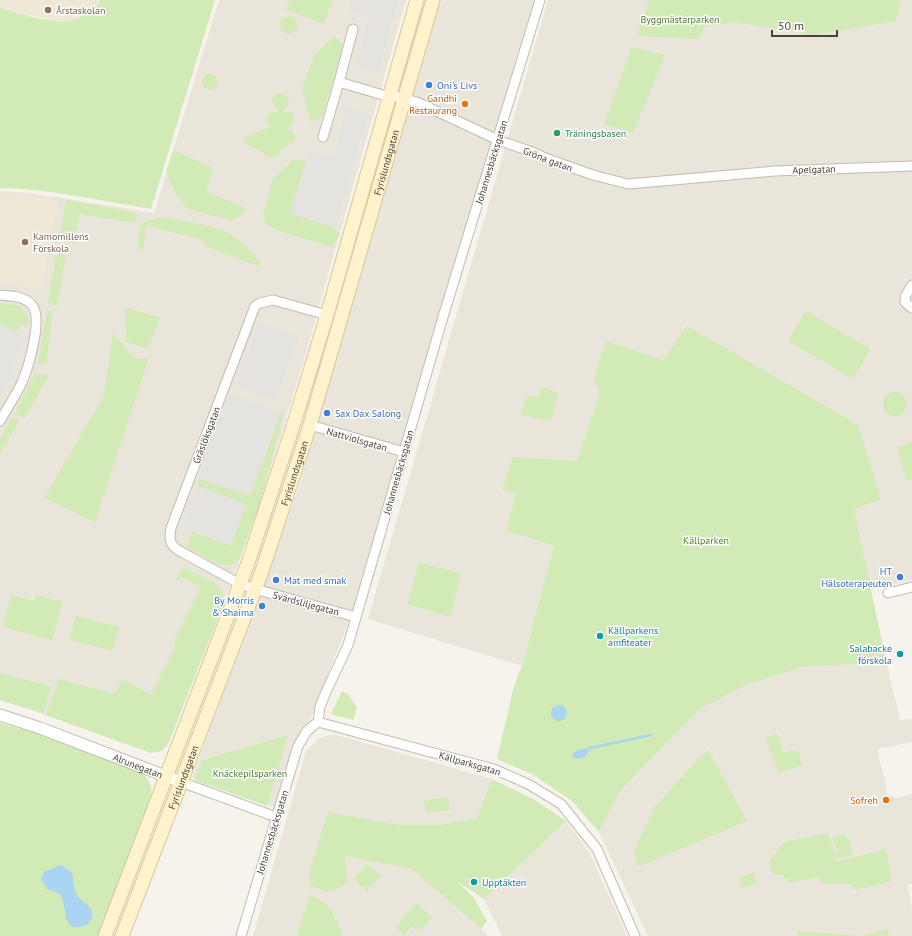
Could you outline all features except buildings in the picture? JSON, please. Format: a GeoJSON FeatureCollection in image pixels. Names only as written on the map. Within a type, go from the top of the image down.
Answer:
{"type":"FeatureCollection","features":[{"type":"Feature","properties":{"kind":"main road","name":"Fyrislundsgatan"},"geometry":{"type":"LineString","coordinates":[[105,936],[240,584],[295,420],[327,315],[417,0]]}},
{"type":"Feature","properties":{"kind":"main road","name":"Fyrislundsgatan"},"geometry":{"type":"LineString","coordinates":[[122,936],[256,589],[310,425],[433,0]]}},
{"type":"Feature","properties":{"kind":"street","name":"Johannesbäcksgatan"},"geometry":{"type":"LineString","coordinates":[[241,936],[298,746],[307,731],[318,722],[320,707],[344,656],[443,317],[540,0]]}},
{"type":"Feature","properties":{"kind":"street"},"geometry":{"type":"LineString","coordinates":[[323,137],[353,29]]}},
{"type":"Feature","properties":{"kind":"street"},"geometry":{"type":"LineString","coordinates":[[339,82],[383,95],[389,95]]}},
{"type":"Feature","properties":{"kind":"street","name":"Gröna gatan"},"geometry":{"type":"LineString","coordinates":[[389,95],[417,102],[498,140],[593,175],[628,184],[716,175]]}},
{"type":"Feature","properties":{"kind":"street","name":"Apelgatan"},"geometry":{"type":"LineString","coordinates":[[716,175],[775,171],[912,166]]}},
{"type":"Feature","properties":{"kind":"street"},"geometry":{"type":"LineString","coordinates":[[909,307],[905,302],[906,295],[912,285]]}},
{"type":"Feature","properties":{"kind":"street"},"geometry":{"type":"LineString","coordinates":[[0,295],[20,297],[32,306],[37,321],[32,351],[23,381],[0,421]]}},
{"type":"Feature","properties":{"kind":"street","name":"Gräslöksgatan"},"geometry":{"type":"LineString","coordinates":[[256,589],[240,584],[172,546],[170,542],[171,528],[255,306],[260,303],[273,300],[327,315]]}},
{"type":"Feature","properties":{"kind":"street","name":"Nattviolsgatan"},"geometry":{"type":"LineString","coordinates":[[310,425],[404,452]]}},
{"type":"Feature","properties":{"kind":"street"},"geometry":{"type":"LineString","coordinates":[[888,593],[912,587]]}},
{"type":"Feature","properties":{"kind":"street","name":"Svärdsliljegatan"},"geometry":{"type":"LineString","coordinates":[[256,589],[356,617]]}},
{"type":"Feature","properties":{"kind":"street","name":"Alrunegatan"},"geometry":{"type":"LineString","coordinates":[[0,715],[40,728],[276,817]]}},
{"type":"Feature","properties":{"kind":"street","name":"Källparksgatan"},"geometry":{"type":"LineString","coordinates":[[318,722],[494,769],[528,784],[560,804],[597,849],[635,936]]}},
{"type":"Feature","properties":{"kind":"shaded area","name":"Årstaskolan"},"geometry":{"type":"Polygon","coordinates":[[[0,0],[100,0],[99,3],[84,14],[70,21],[59,22],[0,8],[0,0]]]}},
{"type":"Feature","properties":{"kind":"shaded area"},"geometry":{"type":"Polygon","coordinates":[[[219,0],[406,0],[301,370],[259,506],[220,613],[187,695],[125,744],[0,700],[0,191],[55,197],[154,213],[219,0]]]}},
{"type":"Feature","properties":{"kind":"shaded area"},"geometry":{"type":"Polygon","coordinates":[[[351,0],[398,0],[378,73],[355,66],[369,18],[348,12],[351,0]]]}},
{"type":"Feature","properties":{"kind":"shaded area"},"geometry":{"type":"Polygon","coordinates":[[[439,0],[534,0],[438,316],[351,616],[307,727],[299,735],[294,745],[276,808],[192,778],[299,486],[439,0]]]}},
{"type":"Feature","properties":{"kind":"shaded area"},"geometry":{"type":"Polygon","coordinates":[[[548,0],[912,0],[912,580],[870,589],[854,509],[881,500],[663,360],[600,392],[577,461],[502,490],[517,493],[554,544],[522,666],[368,619],[548,0]]]}},
{"type":"Feature","properties":{"kind":"shaded area"},"geometry":{"type":"Polygon","coordinates":[[[347,108],[368,115],[335,227],[290,213],[309,150],[333,157],[347,108]]]}},
{"type":"Feature","properties":{"kind":"shaded area","name":"Kamomillens Förskola"},"geometry":{"type":"Polygon","coordinates":[[[0,194],[15,194],[58,200],[42,289],[0,283],[0,194]]]}},
{"type":"Feature","properties":{"kind":"shaded area"},"geometry":{"type":"Polygon","coordinates":[[[259,323],[299,337],[275,400],[236,385],[259,323]]]}},
{"type":"Feature","properties":{"kind":"shaded area"},"geometry":{"type":"Polygon","coordinates":[[[0,324],[26,338],[12,363],[18,366],[0,398],[0,324]]]}},
{"type":"Feature","properties":{"kind":"shaded area"},"geometry":{"type":"Polygon","coordinates":[[[229,393],[281,412],[250,496],[198,477],[229,393]]]}},
{"type":"Feature","properties":{"kind":"shaded area"},"geometry":{"type":"Polygon","coordinates":[[[197,486],[246,504],[231,546],[181,527],[197,486]]]}},
{"type":"Feature","properties":{"kind":"shaded area"},"geometry":{"type":"Polygon","coordinates":[[[886,661],[900,720],[912,719],[912,742],[878,749],[878,753],[888,795],[896,798],[912,794],[912,884],[907,885],[912,907],[912,936],[648,936],[599,832],[619,793],[700,709],[747,685],[802,667],[886,661]]]}},
{"type":"Feature","properties":{"kind":"shaded area"},"geometry":{"type":"Polygon","coordinates":[[[329,735],[337,735],[492,779],[477,818],[439,825],[410,868],[489,936],[253,936],[306,751],[318,739],[329,735]]]}},
{"type":"Feature","properties":{"kind":"shaded area"},"geometry":{"type":"Polygon","coordinates":[[[566,821],[589,852],[627,936],[502,936],[484,899],[566,821]]]}},
{"type":"Feature","properties":{"kind":"green space"},"geometry":{"type":"Polygon","coordinates":[[[100,0],[215,0],[151,209],[57,193],[0,188],[0,8],[45,20],[63,22],[74,20],[82,16],[99,3],[100,0]]]}},
{"type":"Feature","properties":{"kind":"green space"},"geometry":{"type":"Polygon","coordinates":[[[290,0],[333,0],[323,24],[286,9],[290,0]]]}},
{"type":"Feature","properties":{"kind":"green space","name":"Byggmästarparken"},"geometry":{"type":"Polygon","coordinates":[[[649,0],[901,0],[896,21],[814,35],[734,22],[704,27],[698,39],[637,36],[649,0]]]}},
{"type":"Feature","properties":{"kind":"green space"},"geometry":{"type":"Polygon","coordinates":[[[289,16],[295,19],[298,25],[295,31],[289,34],[283,31],[280,25],[283,19],[289,16]]]}},
{"type":"Feature","properties":{"kind":"green space"},"geometry":{"type":"Polygon","coordinates":[[[335,36],[343,45],[322,116],[311,123],[302,88],[316,53],[335,36]]]}},
{"type":"Feature","properties":{"kind":"green space"},"geometry":{"type":"Polygon","coordinates":[[[632,47],[665,55],[633,133],[604,124],[632,47]]]}},
{"type":"Feature","properties":{"kind":"green space"},"geometry":{"type":"Polygon","coordinates":[[[207,74],[213,74],[218,79],[216,88],[213,90],[207,90],[202,85],[202,79],[207,74]]]}},
{"type":"Feature","properties":{"kind":"green space"},"geometry":{"type":"Polygon","coordinates":[[[278,93],[285,94],[289,99],[288,106],[283,110],[284,112],[291,112],[294,117],[294,123],[287,127],[287,130],[291,131],[295,136],[294,141],[280,151],[274,158],[267,158],[263,152],[245,144],[243,138],[270,127],[266,122],[267,116],[271,112],[277,112],[278,110],[272,102],[273,97],[278,93]]]}},
{"type":"Feature","properties":{"kind":"green space"},"geometry":{"type":"Polygon","coordinates":[[[173,150],[213,168],[206,191],[247,209],[233,221],[186,208],[172,186],[166,172],[173,150]]]}},
{"type":"Feature","properties":{"kind":"green space"},"geometry":{"type":"Polygon","coordinates":[[[293,160],[306,161],[290,213],[328,225],[340,234],[332,247],[279,231],[267,225],[263,214],[273,179],[293,160]]]}},
{"type":"Feature","properties":{"kind":"green space"},"geometry":{"type":"Polygon","coordinates":[[[67,200],[133,212],[137,214],[135,223],[79,214],[74,244],[59,241],[67,200]]]}},
{"type":"Feature","properties":{"kind":"green space"},"geometry":{"type":"Polygon","coordinates":[[[162,217],[203,225],[226,232],[241,242],[261,263],[258,266],[206,246],[200,239],[146,226],[143,250],[137,249],[141,223],[162,217]]]}},
{"type":"Feature","properties":{"kind":"green space"},"geometry":{"type":"Polygon","coordinates":[[[57,248],[67,248],[57,306],[48,304],[57,248]]]}},
{"type":"Feature","properties":{"kind":"green space"},"geometry":{"type":"Polygon","coordinates":[[[0,303],[20,306],[29,319],[27,328],[21,324],[16,332],[0,324],[0,303]]]}},
{"type":"Feature","properties":{"kind":"green space"},"geometry":{"type":"Polygon","coordinates":[[[125,307],[160,318],[148,349],[126,342],[125,307]]]}},
{"type":"Feature","properties":{"kind":"green space"},"geometry":{"type":"Polygon","coordinates":[[[47,311],[53,312],[46,364],[38,363],[47,311]]]}},
{"type":"Feature","properties":{"kind":"green space"},"geometry":{"type":"Polygon","coordinates":[[[806,311],[870,349],[853,379],[788,341],[806,311]]]}},
{"type":"Feature","properties":{"kind":"green space","name":"Källparken"},"geometry":{"type":"Polygon","coordinates":[[[687,326],[858,425],[881,500],[854,509],[886,661],[802,667],[747,685],[700,709],[619,793],[599,832],[572,801],[532,774],[497,759],[514,686],[522,666],[554,545],[506,531],[516,493],[502,490],[513,457],[577,461],[600,392],[594,380],[606,341],[663,360],[687,326]]]}},
{"type":"Feature","properties":{"kind":"green space"},"geometry":{"type":"Polygon","coordinates":[[[113,333],[135,359],[149,358],[95,522],[44,498],[104,396],[113,333]]]}},
{"type":"Feature","properties":{"kind":"green space"},"geometry":{"type":"Polygon","coordinates":[[[35,373],[49,375],[25,418],[15,413],[35,373]]]}},
{"type":"Feature","properties":{"kind":"green space"},"geometry":{"type":"Polygon","coordinates":[[[542,386],[558,393],[551,421],[521,415],[527,396],[538,397],[542,386]]]}},
{"type":"Feature","properties":{"kind":"green space"},"geometry":{"type":"Polygon","coordinates":[[[890,392],[900,392],[907,399],[907,409],[900,416],[890,416],[883,409],[883,399],[890,392]]]}},
{"type":"Feature","properties":{"kind":"green space"},"geometry":{"type":"Polygon","coordinates":[[[281,412],[284,412],[259,506],[239,560],[230,565],[221,565],[187,547],[192,531],[231,546],[246,504],[197,486],[199,479],[250,496],[281,412]]]}},
{"type":"Feature","properties":{"kind":"green space"},"geometry":{"type":"Polygon","coordinates":[[[12,418],[19,421],[0,454],[0,439],[12,418]]]}},
{"type":"Feature","properties":{"kind":"green space"},"geometry":{"type":"Polygon","coordinates":[[[912,442],[912,479],[907,481],[897,447],[912,442]]]}},
{"type":"Feature","properties":{"kind":"green space"},"geometry":{"type":"Polygon","coordinates":[[[419,563],[461,573],[450,617],[408,604],[419,563]]]}},
{"type":"Feature","properties":{"kind":"green space"},"geometry":{"type":"Polygon","coordinates":[[[182,567],[221,588],[225,600],[166,747],[160,751],[151,753],[46,715],[59,679],[115,694],[122,679],[151,695],[175,647],[174,640],[201,587],[181,577],[179,581],[176,579],[182,567]]]}},
{"type":"Feature","properties":{"kind":"green space"},"geometry":{"type":"Polygon","coordinates":[[[11,595],[35,601],[36,595],[62,602],[52,640],[3,627],[11,595]]]}},
{"type":"Feature","properties":{"kind":"green space"},"geometry":{"type":"Polygon","coordinates":[[[76,616],[119,627],[113,651],[70,640],[76,616]]]}},
{"type":"Feature","properties":{"kind":"green space"},"geometry":{"type":"Polygon","coordinates":[[[0,673],[51,686],[43,713],[0,700],[0,673]]]}},
{"type":"Feature","properties":{"kind":"green space"},"geometry":{"type":"Polygon","coordinates":[[[342,691],[349,695],[357,708],[353,720],[331,714],[342,691]]]}},
{"type":"Feature","properties":{"kind":"green space"},"geometry":{"type":"Polygon","coordinates":[[[0,723],[38,734],[141,772],[149,781],[151,794],[148,810],[99,936],[0,936],[0,723]]]}},
{"type":"Feature","properties":{"kind":"green space"},"geometry":{"type":"Polygon","coordinates":[[[777,734],[784,753],[794,749],[795,753],[799,752],[802,765],[779,773],[765,738],[777,734]]]}},
{"type":"Feature","properties":{"kind":"green space","name":"Knäckepilsparken"},"geometry":{"type":"Polygon","coordinates":[[[288,735],[267,806],[194,780],[203,760],[288,735]]]}},
{"type":"Feature","properties":{"kind":"green space"},"geometry":{"type":"Polygon","coordinates":[[[708,750],[747,821],[638,867],[634,851],[654,808],[708,750]]]}},
{"type":"Feature","properties":{"kind":"green space"},"geometry":{"type":"Polygon","coordinates":[[[492,779],[533,799],[566,821],[484,899],[457,881],[474,898],[487,921],[481,929],[410,868],[346,855],[347,884],[328,892],[311,886],[309,874],[328,812],[398,825],[439,825],[477,818],[492,779]]]}},
{"type":"Feature","properties":{"kind":"green space"},"geometry":{"type":"Polygon","coordinates":[[[449,797],[450,810],[426,813],[424,800],[449,797]]]}},
{"type":"Feature","properties":{"kind":"green space"},"geometry":{"type":"Polygon","coordinates":[[[828,833],[834,852],[838,851],[833,837],[845,834],[846,838],[849,839],[853,855],[835,858],[836,862],[886,849],[892,881],[855,890],[851,884],[823,884],[818,877],[789,883],[783,875],[773,874],[769,862],[784,842],[828,833]]]}},
{"type":"Feature","properties":{"kind":"green space"},"geometry":{"type":"Polygon","coordinates":[[[367,864],[381,875],[367,891],[354,879],[367,864]]]}},
{"type":"Feature","properties":{"kind":"green space"},"geometry":{"type":"Polygon","coordinates":[[[754,873],[757,884],[742,888],[739,877],[754,873]]]}},
{"type":"Feature","properties":{"kind":"green space"},"geometry":{"type":"Polygon","coordinates":[[[310,894],[330,907],[342,934],[341,936],[297,936],[310,894]]]}},
{"type":"Feature","properties":{"kind":"green space"},"geometry":{"type":"Polygon","coordinates":[[[416,903],[432,917],[419,932],[412,926],[404,935],[395,927],[416,903]]]}},
{"type":"Feature","properties":{"kind":"green space"},"geometry":{"type":"Polygon","coordinates":[[[888,929],[889,936],[862,936],[888,929]]]}},
{"type":"Feature","properties":{"kind":"green space"},"geometry":{"type":"Polygon","coordinates":[[[797,931],[862,936],[798,936],[797,931]]]}},
{"type":"Feature","properties":{"kind":"water"},"geometry":{"type":"Polygon","coordinates":[[[559,705],[566,710],[567,713],[562,720],[559,721],[552,716],[551,713],[556,706],[559,705]]]}},
{"type":"Feature","properties":{"kind":"water"},"geometry":{"type":"Polygon","coordinates":[[[590,748],[587,754],[581,758],[578,759],[572,757],[574,752],[590,748]]]}},
{"type":"Feature","properties":{"kind":"water"},"geometry":{"type":"Polygon","coordinates":[[[61,865],[67,868],[72,874],[76,893],[92,912],[90,922],[81,927],[72,927],[67,921],[62,897],[58,893],[47,889],[41,879],[44,872],[61,865]]]}},
{"type":"Feature","properties":{"kind":"waterway"},"geometry":{"type":"LineString","coordinates":[[590,748],[651,735]]}},
{"type":"Feature","properties":{"kind":"place","name":"Årstaskolan"},"geometry":{"type":"Point","coordinates":[48,10]}},
{"type":"Feature","properties":{"kind":"place","name":"Oni's Livs"},"geometry":{"type":"Point","coordinates":[429,85]}},
{"type":"Feature","properties":{"kind":"place","name":"Gandhi Restaurang"},"geometry":{"type":"Point","coordinates":[465,104]}},
{"type":"Feature","properties":{"kind":"place","name":"Träningsbasen"},"geometry":{"type":"Point","coordinates":[557,133]}},
{"type":"Feature","properties":{"kind":"place","name":"Kamomillens Förskola"},"geometry":{"type":"Point","coordinates":[25,242]}},
{"type":"Feature","properties":{"kind":"place","name":"Sax Dax Salong"},"geometry":{"type":"Point","coordinates":[327,413]}},
{"type":"Feature","properties":{"kind":"place","name":"HT Hälsoterapeuten"},"geometry":{"type":"Point","coordinates":[900,577]}},
{"type":"Feature","properties":{"kind":"place","name":"Mat med smak"},"geometry":{"type":"Point","coordinates":[276,580]}},
{"type":"Feature","properties":{"kind":"place","name":"By Morris & Shaima"},"geometry":{"type":"Point","coordinates":[262,606]}},
{"type":"Feature","properties":{"kind":"place","name":"Källparkens amfiteater"},"geometry":{"type":"Point","coordinates":[600,636]}},
{"type":"Feature","properties":{"kind":"place","name":"Salabacke förskola"},"geometry":{"type":"Point","coordinates":[900,654]}},
{"type":"Feature","properties":{"kind":"place","name":"Sofreh"},"geometry":{"type":"Point","coordinates":[886,800]}},
{"type":"Feature","properties":{"kind":"place","name":"Upptäkten"},"geometry":{"type":"Point","coordinates":[474,882]}}]}
